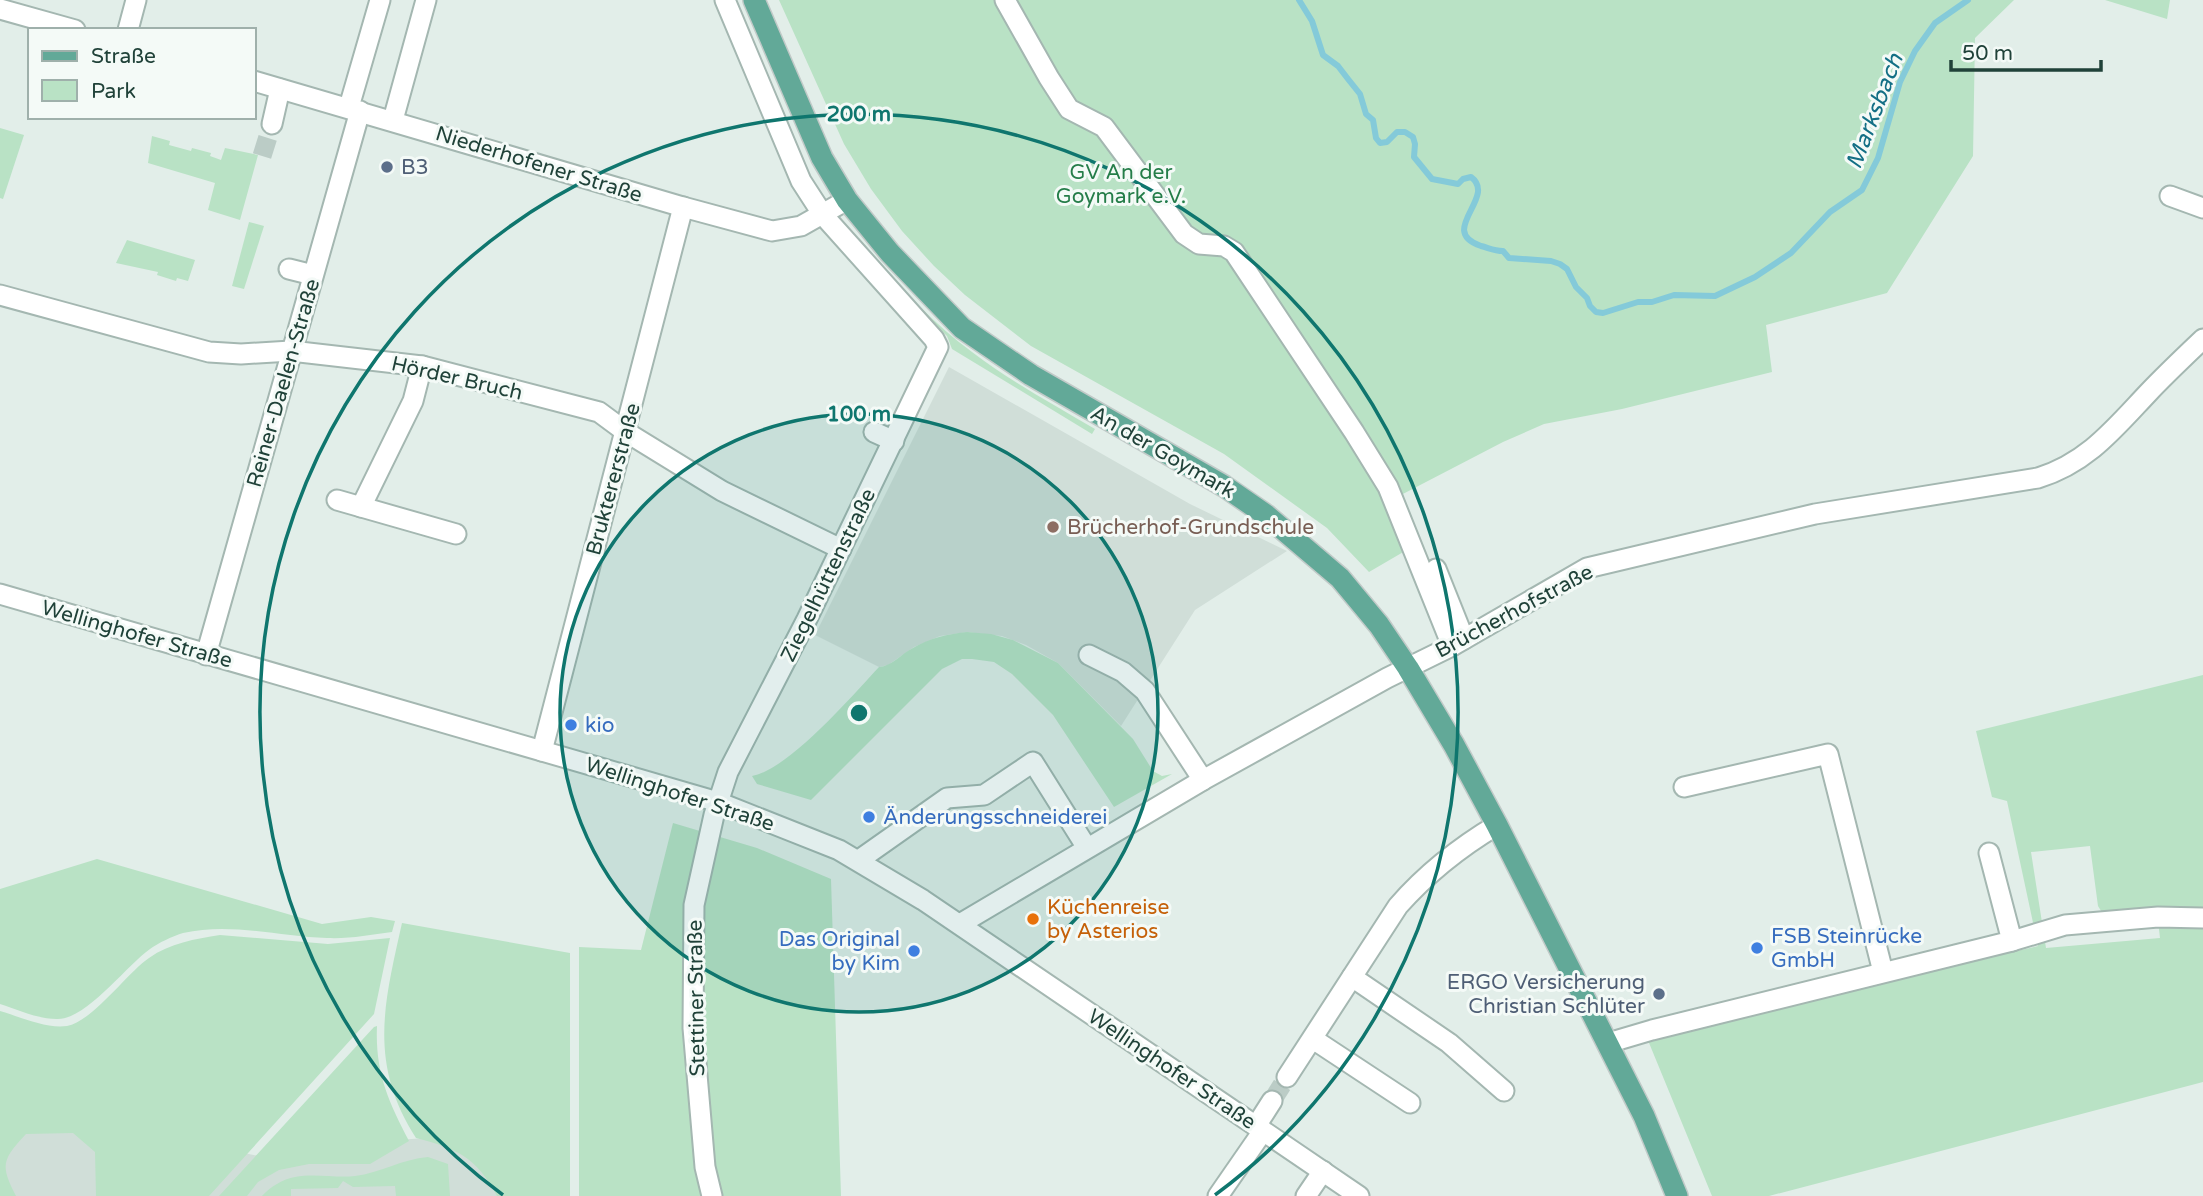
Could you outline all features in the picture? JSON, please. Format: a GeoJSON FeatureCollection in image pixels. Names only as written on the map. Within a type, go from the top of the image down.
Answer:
{"type":"FeatureCollection","features":[{"type":"Feature","properties":{"kind":"main road","name":"An der Goymark"},"geometry":{"type":"LineString","coordinates":[[754,0],[821,158],[847,200],[890,253],[962,328],[1031,376],[1224,486],[1266,515],[1340,578],[1379,625],[1454,744],[1497,825],[1644,1116],[1677,1196]]}},
{"type":"Feature","properties":{"kind":"street"},"geometry":{"type":"LineString","coordinates":[[129,28],[136,0]]}},
{"type":"Feature","properties":{"kind":"street","name":"Reiner-Daelen-Straße"},"geometry":{"type":"LineString","coordinates":[[206,655],[348,152],[380,0]]}},
{"type":"Feature","properties":{"kind":"street"},"geometry":{"type":"LineString","coordinates":[[393,120],[426,0]]}},
{"type":"Feature","properties":{"kind":"street"},"geometry":{"type":"LineString","coordinates":[[725,0],[801,181],[823,215]]}},
{"type":"Feature","properties":{"kind":"street"},"geometry":{"type":"LineString","coordinates":[[1005,0],[1069,109],[1104,127],[1184,234],[1199,244],[1224,246],[1234,252],[1388,487],[1458,643]]}},
{"type":"Feature","properties":{"kind":"street"},"geometry":{"type":"LineString","coordinates":[[0,9],[68,28]]}},
{"type":"Feature","properties":{"kind":"street","name":"Niederhofener Straße"},"geometry":{"type":"LineString","coordinates":[[256,82],[772,231],[801,226],[847,200]]}},
{"type":"Feature","properties":{"kind":"street"},"geometry":{"type":"LineString","coordinates":[[272,124],[280,89]]}},
{"type":"Feature","properties":{"kind":"street"},"geometry":{"type":"LineString","coordinates":[[2170,196],[2203,208]]}},
{"type":"Feature","properties":{"kind":"street","name":"Bruktererstraße"},"geometry":{"type":"LineString","coordinates":[[542,751],[683,207]]}},
{"type":"Feature","properties":{"kind":"street","name":"Ziegelhüttenstraße"},"geometry":{"type":"LineString","coordinates":[[718,802],[728,772],[841,549],[938,348],[934,339],[823,215]]}},
{"type":"Feature","properties":{"kind":"street"},"geometry":{"type":"LineString","coordinates":[[289,269],[313,275]]}},
{"type":"Feature","properties":{"kind":"street","name":"Hörder Bruch"},"geometry":{"type":"LineString","coordinates":[[0,295],[209,352],[241,354],[291,351],[422,366],[599,412],[626,432],[722,491],[841,549]]}},
{"type":"Feature","properties":{"kind":"street","name":"Brücherhofstraße"},"geometry":{"type":"LineString","coordinates":[[960,925],[1203,780],[1458,643],[1587,568],[1815,514],[2038,478],[2054,473],[2073,464],[2097,446],[2203,339]]}},
{"type":"Feature","properties":{"kind":"street"},"geometry":{"type":"LineString","coordinates":[[361,507],[413,401],[422,366]]}},
{"type":"Feature","properties":{"kind":"street"},"geometry":{"type":"LineString","coordinates":[[874,432],[894,441]]}},
{"type":"Feature","properties":{"kind":"street"},"geometry":{"type":"LineString","coordinates":[[337,500],[457,534]]}},
{"type":"Feature","properties":{"kind":"street"},"geometry":{"type":"LineString","coordinates":[[1436,569],[1458,643]]}},
{"type":"Feature","properties":{"kind":"street","name":"Wellinghofer Straße"},"geometry":{"type":"LineString","coordinates":[[0,594],[718,802],[829,846],[859,860],[960,925],[1359,1196]]}},
{"type":"Feature","properties":{"kind":"street"},"geometry":{"type":"LineString","coordinates":[[1089,655],[1123,672],[1144,691],[1203,780]]}},
{"type":"Feature","properties":{"kind":"street"},"geometry":{"type":"LineString","coordinates":[[1684,787],[1828,754],[1882,972]]}},
{"type":"Feature","properties":{"kind":"street"},"geometry":{"type":"LineString","coordinates":[[859,860],[947,798],[984,795],[1033,762],[1087,848]]}},
{"type":"Feature","properties":{"kind":"street","name":"Stettiner Straße"},"geometry":{"type":"LineString","coordinates":[[712,1196],[705,1167],[692,1028],[694,905],[718,802]]}},
{"type":"Feature","properties":{"kind":"street"},"geometry":{"type":"LineString","coordinates":[[1287,1077],[1398,906],[1417,884],[1451,856],[1497,825]]}},
{"type":"Feature","properties":{"kind":"street"},"geometry":{"type":"LineString","coordinates":[[1989,853],[2012,941]]}},
{"type":"Feature","properties":{"kind":"street"},"geometry":{"type":"LineString","coordinates":[[1608,1043],[2012,941],[2065,925],[2158,917],[2203,918]]}},
{"type":"Feature","properties":{"kind":"street"},"geometry":{"type":"LineString","coordinates":[[1352,977],[1450,1043],[1504,1091]]}},
{"type":"Feature","properties":{"kind":"street"},"geometry":{"type":"LineString","coordinates":[[1313,1039],[1410,1103]]}},
{"type":"Feature","properties":{"kind":"street"},"geometry":{"type":"LineString","coordinates":[[1218,1196],[1272,1101]]}},
{"type":"Feature","properties":{"kind":"street"},"geometry":{"type":"LineString","coordinates":[[1306,1196],[1323,1171]]}},
{"type":"Feature","properties":{"kind":"shaded area","name":"Brücherhof-Grundschule"},"geometry":{"type":"Polygon","coordinates":[[[949,367],[1190,504],[1287,551],[1195,610],[1121,726],[1058,663],[1026,645],[1002,636],[967,632],[940,636],[914,647],[888,665],[879,667],[815,635],[949,367]]]}},
{"type":"Feature","properties":{"kind":"shaded area"},"geometry":{"type":"Polygon","coordinates":[[[0,1122],[97,1123],[273,1159],[397,1140],[441,1137],[493,1168],[508,1196],[8,1196],[0,1182],[0,1122]]]}},
{"type":"Feature","properties":{"kind":"green space","name":"GV An der Goymark e.V."},"geometry":{"type":"Polygon","coordinates":[[[779,0],[2014,0],[1975,38],[1973,156],[1887,293],[1766,325],[1772,372],[1622,409],[1544,424],[1503,442],[1399,496],[1417,544],[1369,572],[1327,528],[1224,454],[1031,346],[965,295],[934,266],[902,231],[871,189],[844,144],[779,0]]]}},
{"type":"Feature","properties":{"kind":"green space"},"geometry":{"type":"Polygon","coordinates":[[[2105,0],[2170,0],[2167,19],[2105,0]]]}},
{"type":"Feature","properties":{"kind":"green space"},"geometry":{"type":"Polygon","coordinates":[[[0,128],[24,135],[3,199],[0,198],[0,128]]]}},
{"type":"Feature","properties":{"kind":"green space"},"geometry":{"type":"Polygon","coordinates":[[[152,136],[170,141],[169,145],[211,153],[210,156],[221,160],[225,148],[258,155],[240,220],[208,210],[215,183],[148,163],[152,136]]]}},
{"type":"Feature","properties":{"kind":"green space"},"geometry":{"type":"Polygon","coordinates":[[[249,222],[264,226],[244,289],[232,286],[249,222]]]}},
{"type":"Feature","properties":{"kind":"green space"},"geometry":{"type":"Polygon","coordinates":[[[859,238],[912,298],[956,340],[1001,373],[1095,429],[1092,434],[952,349],[947,336],[903,294],[857,240],[859,238]]]}},
{"type":"Feature","properties":{"kind":"green space"},"geometry":{"type":"Polygon","coordinates":[[[127,240],[195,260],[188,281],[177,278],[176,281],[157,275],[158,272],[116,263],[127,240]]]}},
{"type":"Feature","properties":{"kind":"green space"},"geometry":{"type":"Polygon","coordinates":[[[967,632],[991,634],[1013,640],[1058,663],[1133,739],[1153,771],[1162,776],[1172,774],[1114,807],[1053,715],[1012,674],[994,662],[962,659],[942,669],[811,800],[757,784],[752,776],[767,771],[801,747],[879,667],[926,642],[967,632]]]}},
{"type":"Feature","properties":{"kind":"green space"},"geometry":{"type":"Polygon","coordinates":[[[2203,675],[2203,1082],[1769,1196],[1712,1196],[1647,1038],[2038,946],[2007,801],[1992,797],[1976,731],[2203,675]],[[2090,846],[2031,852],[2046,948],[2160,938],[2157,911],[2103,914],[2098,906],[2090,846]]]}},
{"type":"Feature","properties":{"kind":"green space"},"geometry":{"type":"Polygon","coordinates":[[[673,823],[757,848],[831,879],[841,1196],[579,1196],[579,947],[641,950],[673,823]]]}},
{"type":"Feature","properties":{"kind":"green space"},"geometry":{"type":"Polygon","coordinates":[[[97,859],[322,924],[371,917],[395,921],[392,932],[343,938],[237,929],[183,933],[150,949],[93,1002],[68,1017],[43,1018],[0,1004],[0,889],[97,859]]]}},
{"type":"Feature","properties":{"kind":"green space"},"geometry":{"type":"Polygon","coordinates":[[[402,923],[570,953],[570,1196],[497,1196],[481,1172],[464,1156],[416,1138],[401,1111],[391,1084],[384,1033],[390,980],[402,923]]]}},
{"type":"Feature","properties":{"kind":"green space"},"geometry":{"type":"Polygon","coordinates":[[[220,935],[328,944],[390,938],[374,1014],[209,1196],[96,1196],[95,1152],[73,1133],[26,1134],[12,1150],[6,1163],[7,1177],[16,1196],[0,1196],[0,1011],[42,1024],[67,1026],[88,1015],[140,965],[157,953],[183,942],[220,935]]]}},
{"type":"Feature","properties":{"kind":"green space"},"geometry":{"type":"Polygon","coordinates":[[[377,1026],[378,1058],[384,1086],[409,1141],[370,1164],[309,1164],[279,1170],[258,1182],[247,1196],[219,1196],[374,1027],[377,1026]]]}},
{"type":"Feature","properties":{"kind":"green space"},"geometry":{"type":"Polygon","coordinates":[[[428,1157],[448,1164],[450,1196],[396,1196],[395,1186],[353,1187],[343,1181],[338,1188],[291,1189],[291,1196],[262,1196],[290,1178],[310,1175],[355,1176],[428,1157]]]}},
{"type":"Feature","properties":{"kind":"waterway","name":"Marksbach"},"geometry":{"type":"LineString","coordinates":[[1299,0],[1312,21],[1323,55],[1338,66],[1360,94],[1366,114],[1373,120],[1376,138],[1380,143],[1387,142],[1397,132],[1405,132],[1413,137],[1414,157],[1432,179],[1458,184],[1471,177],[1477,185],[1478,194],[1465,223],[1464,232],[1469,240],[1503,251],[1509,258],[1560,264],[1567,269],[1590,306],[1596,312],[1603,313],[1674,295],[1715,296],[1755,277],[1791,253],[1830,212],[1862,190],[1878,158],[1900,82],[1915,51],[1935,23],[1968,0]]}},
{"type":"Feature","properties":{"kind":"tunnel"},"geometry":{"type":"LineString","coordinates":[[262,156],[272,124]]}},
{"type":"Feature","properties":{"kind":"tunnel"},"geometry":{"type":"LineString","coordinates":[[1272,1101],[1287,1077]]}},
{"type":"Feature","properties":{"kind":"place","name":"B3"},"geometry":{"type":"Point","coordinates":[387,167]}},
{"type":"Feature","properties":{"kind":"place","name":"Brücherhof-Grundschule"},"geometry":{"type":"Point","coordinates":[1053,527]}},
{"type":"Feature","properties":{"kind":"place","name":"kio"},"geometry":{"type":"Point","coordinates":[571,725]}},
{"type":"Feature","properties":{"kind":"place","name":"Änderungsschneiderei"},"geometry":{"type":"Point","coordinates":[869,817]}},
{"type":"Feature","properties":{"kind":"place","name":"Küchenreise by Asterios"},"geometry":{"type":"Point","coordinates":[1033,919]}},
{"type":"Feature","properties":{"kind":"place","name":"FSB Steinrücke GmbH"},"geometry":{"type":"Point","coordinates":[1757,948]}},
{"type":"Feature","properties":{"kind":"place","name":"Das Original by Kim"},"geometry":{"type":"Point","coordinates":[914,951]}},
{"type":"Feature","properties":{"kind":"place","name":"ERGO Versicherung Christian Schlüter"},"geometry":{"type":"Point","coordinates":[1659,994]}}]}
